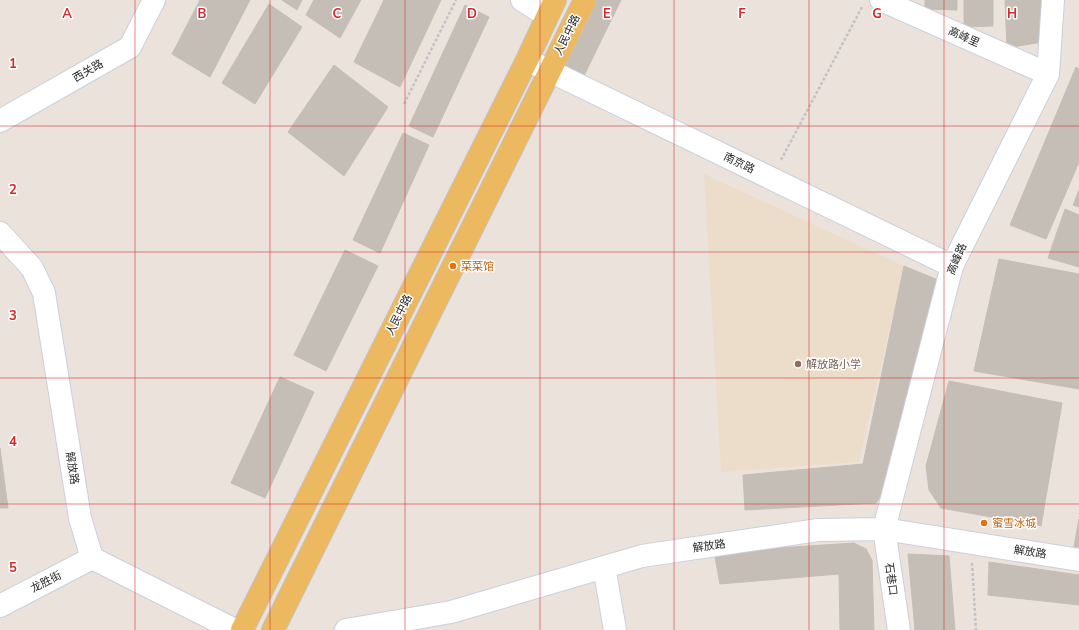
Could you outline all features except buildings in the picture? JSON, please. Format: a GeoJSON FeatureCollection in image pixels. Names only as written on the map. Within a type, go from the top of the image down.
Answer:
{"type":"FeatureCollection","features":[{"type":"Feature","properties":{"kind":"main road","name":"人民中路"},"geometry":{"type":"LineString","coordinates":[[273,630],[585,0]]}},
{"type":"Feature","properties":{"kind":"main road","name":"人民中路"},"geometry":{"type":"LineString","coordinates":[[242,630],[527,60],[551,8]]}},
{"type":"Feature","properties":{"kind":"street","name":"西关路"},"geometry":{"type":"LineString","coordinates":[[0,121],[130,47],[154,0]]}},
{"type":"Feature","properties":{"kind":"street"},"geometry":{"type":"LineString","coordinates":[[522,0],[551,8]]}},
{"type":"Feature","properties":{"kind":"street","name":"高峰里"},"geometry":{"type":"LineString","coordinates":[[881,0],[1048,74]]}},
{"type":"Feature","properties":{"kind":"street","name":"高峰路"},"geometry":{"type":"LineString","coordinates":[[884,529],[952,266],[1048,74],[1054,0]]}},
{"type":"Feature","properties":{"kind":"street","name":"南京路"},"geometry":{"type":"LineString","coordinates":[[527,60],[952,266]]}},
{"type":"Feature","properties":{"kind":"street","name":"解放路"},"geometry":{"type":"LineString","coordinates":[[0,233],[32,268],[44,293],[80,518],[92,558]]}},
{"type":"Feature","properties":{"kind":"street","name":"解放路"},"geometry":{"type":"LineString","coordinates":[[346,630],[451,612],[642,556],[818,530],[884,529],[1079,560]]}},
{"type":"Feature","properties":{"kind":"street","name":"石巷口"},"geometry":{"type":"LineString","coordinates":[[884,529],[899,630]]}},
{"type":"Feature","properties":{"kind":"street"},"geometry":{"type":"LineString","coordinates":[[92,558],[235,630]]}},
{"type":"Feature","properties":{"kind":"street","name":"龙胜街"},"geometry":{"type":"LineString","coordinates":[[0,606],[92,558]]}},
{"type":"Feature","properties":{"kind":"street"},"geometry":{"type":"LineString","coordinates":[[604,567],[615,630]]}},
{"type":"Feature","properties":{"kind":"path"},"geometry":{"type":"LineString","coordinates":[[404,104],[456,0]]}},
{"type":"Feature","properties":{"kind":"path"},"geometry":{"type":"LineString","coordinates":[[771,178],[866,0]]}},
{"type":"Feature","properties":{"kind":"path"},"geometry":{"type":"LineString","coordinates":[[971,543],[976,630]]}},
{"type":"Feature","properties":{"kind":"shaded area","name":"解放路小学"},"geometry":{"type":"Polygon","coordinates":[[[704,174],[904,266],[859,462],[721,472],[704,174]]]}},
{"type":"Feature","properties":{"kind":"place","name":"菜菜馆"},"geometry":{"type":"Point","coordinates":[453,266]}},
{"type":"Feature","properties":{"kind":"place","name":"解放路小学"},"geometry":{"type":"Point","coordinates":[798,364]}},
{"type":"Feature","properties":{"kind":"place","name":"蜜雪冰城"},"geometry":{"type":"Point","coordinates":[984,523]}}]}
